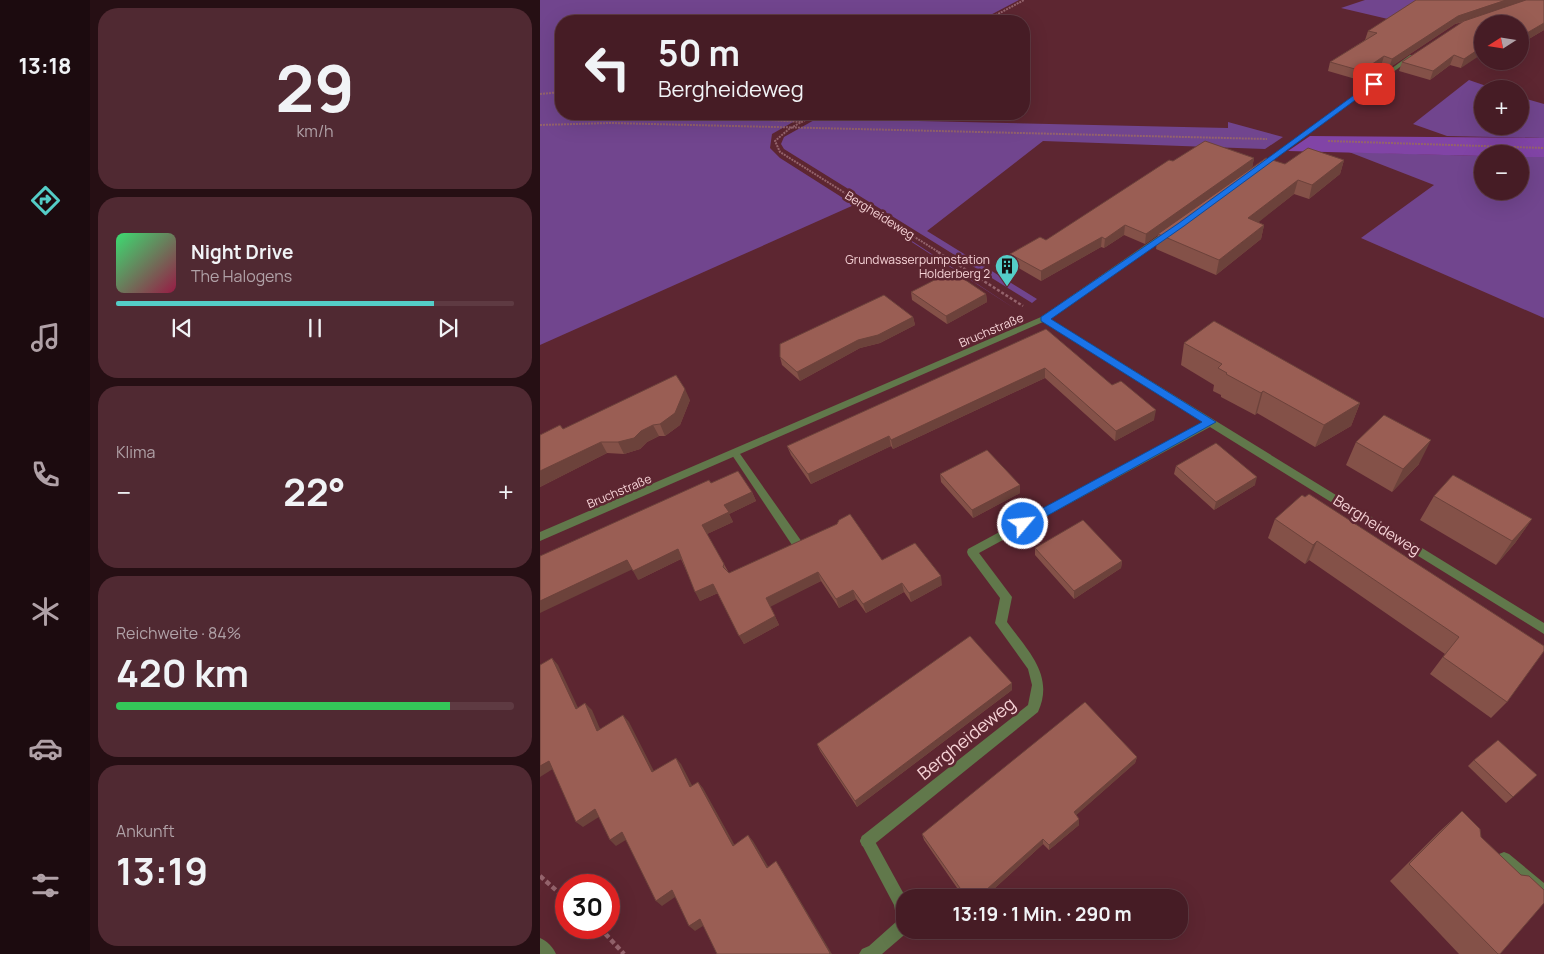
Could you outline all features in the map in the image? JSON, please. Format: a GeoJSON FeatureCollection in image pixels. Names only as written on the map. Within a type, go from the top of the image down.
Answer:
{"type":"FeatureCollection","features":[{"type":"Feature","properties":{"kind":"street"},"geometry":{"type":"LineString","coordinates":[[1250,173],[1418,52]]}},
{"type":"Feature","properties":{"kind":"street","name":"Bruchstraße"},"geometry":{"type":"LineString","coordinates":[[540,537],[1044,319],[1174,230]]}},
{"type":"Feature","properties":{"kind":"street","name":"Bergheideweg"},"geometry":{"type":"LineString","coordinates":[[1044,319],[1544,629]]}},
{"type":"Feature","properties":{"kind":"street","name":"Bergheideweg"},"geometry":{"type":"LineString","coordinates":[[867,954],[874,951],[905,924],[901,903],[867,842],[1034,708],[1038,684],[1033,667],[1001,623],[1006,597],[972,552],[1211,422]]}},
{"type":"Feature","properties":{"kind":"street"},"geometry":{"type":"LineString","coordinates":[[735,453],[797,546]]}},
{"type":"Feature","properties":{"kind":"street"},"geometry":{"type":"LineString","coordinates":[[1504,859],[1544,892]]}},
{"type":"Feature","properties":{"kind":"street"},"geometry":{"type":"LineString","coordinates":[[540,946],[548,954]]}},
{"type":"Feature","properties":{"kind":"path"},"geometry":{"type":"LineString","coordinates":[[996,15],[1024,0]]}},
{"type":"Feature","properties":{"kind":"path"},"geometry":{"type":"LineString","coordinates":[[540,94],[555,93]]}},
{"type":"Feature","properties":{"kind":"path"},"geometry":{"type":"LineString","coordinates":[[768,120],[801,122]]}},
{"type":"Feature","properties":{"kind":"path"},"geometry":{"type":"LineString","coordinates":[[788,129],[805,120]]}},
{"type":"Feature","properties":{"kind":"path"},"geometry":{"type":"LineString","coordinates":[[540,125],[610,123],[788,129],[1296,139],[1544,148]]}},
{"type":"Feature","properties":{"kind":"path","name":"Bergheideweg"},"geometry":{"type":"LineString","coordinates":[[788,129],[775,141],[780,152],[1044,319]]}},
{"type":"Feature","properties":{"kind":"path"},"geometry":{"type":"LineString","coordinates":[[540,876],[555,889]]}},
{"type":"Feature","properties":{"kind":"path"},"geometry":{"type":"LineString","coordinates":[[610,939],[624,954]]}},
{"type":"Feature","properties":{"kind":"shaded area"},"geometry":{"type":"Polygon","coordinates":[[[540,0],[1019,0],[990,15],[555,15],[555,120],[796,120],[772,134],[770,148],[780,158],[854,205],[540,345],[540,0]]]}},
{"type":"Feature","properties":{"kind":"shaded area"},"geometry":{"type":"Polygon","coordinates":[[[1365,0],[1450,0],[1448,26],[1439,31],[1341,8],[1365,0]]]}},
{"type":"Feature","properties":{"kind":"shaded area"},"geometry":{"type":"Polygon","coordinates":[[[1469,80],[1474,82],[1474,135],[1529,135],[1529,100],[1544,104],[1544,138],[1447,136],[1413,124],[1469,80]]]}},
{"type":"Feature","properties":{"kind":"shaded area"},"geometry":{"type":"Polygon","coordinates":[[[814,120],[874,120],[1228,128],[1228,122],[1283,137],[1265,149],[1043,141],[927,231],[1037,299],[1032,303],[784,149],[781,144],[784,137],[814,120]]]}},
{"type":"Feature","properties":{"kind":"shaded area"},"geometry":{"type":"Polygon","coordinates":[[[1310,136],[1544,138],[1544,157],[1529,157],[1529,145],[1474,145],[1474,156],[1288,151],[1310,136]]]}},
{"type":"Feature","properties":{"kind":"shaded area"},"geometry":{"type":"Polygon","coordinates":[[[1349,152],[1474,156],[1474,200],[1529,200],[1529,157],[1544,157],[1544,318],[1361,238],[1434,185],[1349,152]]]}},
{"type":"Feature","properties":{"kind":"shaded area"},"geometry":{"type":"Polygon","coordinates":[[[874,216],[1023,314],[873,217],[874,216]]]}},
{"type":"Feature","properties":{"kind":"building"},"geometry":{"type":"Polygon","coordinates":[[[1416,0],[1506,0],[1458,16],[1392,59],[1384,56],[1362,71],[1330,62],[1377,33],[1368,31],[1416,0]]]}},
{"type":"Feature","properties":{"kind":"building"},"geometry":{"type":"Polygon","coordinates":[[[1526,0],[1544,0],[1544,23],[1529,32],[1529,15],[1482,15],[1526,0]]]}},
{"type":"Feature","properties":{"kind":"building"},"geometry":{"type":"Polygon","coordinates":[[[1474,18],[1474,52],[1464,59],[1454,55],[1433,71],[1402,62],[1464,21],[1474,18]]]}},
{"type":"Feature","properties":{"kind":"building"},"geometry":{"type":"Polygon","coordinates":[[[1205,141],[1254,158],[1146,234],[1125,225],[1105,239],[1102,237],[1041,271],[1010,254],[1040,237],[1046,240],[1169,160],[1173,161],[1205,141]]]}},
{"type":"Feature","properties":{"kind":"building"},"geometry":{"type":"Polygon","coordinates":[[[1308,148],[1344,160],[1312,185],[1298,180],[1248,218],[1264,225],[1219,260],[1158,234],[1266,158],[1285,164],[1308,148]]]}},
{"type":"Feature","properties":{"kind":"building"},"geometry":{"type":"Polygon","coordinates":[[[952,271],[986,294],[946,316],[911,292],[952,271]]]}},
{"type":"Feature","properties":{"kind":"building"},"geometry":{"type":"Polygon","coordinates":[[[884,295],[913,317],[878,335],[858,340],[797,372],[780,357],[780,344],[884,295]]]}},
{"type":"Feature","properties":{"kind":"building"},"geometry":{"type":"Polygon","coordinates":[[[1214,321],[1360,403],[1324,425],[1263,391],[1261,393],[1226,374],[1218,368],[1222,364],[1184,343],[1214,321]]]}},
{"type":"Feature","properties":{"kind":"building"},"geometry":{"type":"Polygon","coordinates":[[[1046,329],[1112,385],[1121,381],[1156,410],[1116,431],[1045,368],[891,440],[889,436],[808,474],[787,446],[1046,329]]]}},
{"type":"Feature","properties":{"kind":"building"},"geometry":{"type":"Polygon","coordinates":[[[676,375],[685,389],[675,413],[660,424],[641,431],[634,438],[618,442],[601,442],[540,471],[540,435],[560,425],[563,429],[676,375]]]}},
{"type":"Feature","properties":{"kind":"building"},"geometry":{"type":"Polygon","coordinates":[[[1384,415],[1431,440],[1403,469],[1356,442],[1384,415]]]}},
{"type":"Feature","properties":{"kind":"building"},"geometry":{"type":"Polygon","coordinates":[[[1216,443],[1257,477],[1216,502],[1176,466],[1216,443]]]}},
{"type":"Feature","properties":{"kind":"building"},"geometry":{"type":"Polygon","coordinates":[[[987,450],[1020,485],[972,510],[940,474],[987,450]]]}},
{"type":"Feature","properties":{"kind":"building"},"geometry":{"type":"Polygon","coordinates":[[[738,471],[752,492],[724,505],[729,512],[702,525],[724,564],[723,567],[729,573],[837,524],[839,520],[850,514],[882,560],[915,543],[941,576],[909,593],[902,583],[863,604],[853,590],[836,599],[818,572],[766,598],[775,616],[739,636],[713,584],[695,592],[678,549],[633,571],[627,560],[540,601],[540,556],[709,480],[711,483],[738,471]]]}},
{"type":"Feature","properties":{"kind":"building"},"geometry":{"type":"Polygon","coordinates":[[[1453,475],[1532,519],[1512,541],[1434,496],[1453,475]]]}},
{"type":"Feature","properties":{"kind":"building"},"geometry":{"type":"Polygon","coordinates":[[[1309,494],[1544,646],[1544,651],[1507,702],[1443,657],[1459,637],[1317,541],[1313,545],[1275,519],[1302,495],[1305,497],[1309,494]]]}},
{"type":"Feature","properties":{"kind":"building"},"geometry":{"type":"Polygon","coordinates":[[[1083,520],[1122,561],[1074,591],[1035,548],[1083,520]]]}},
{"type":"Feature","properties":{"kind":"building"},"geometry":{"type":"Polygon","coordinates":[[[970,636],[1012,683],[855,801],[817,744],[970,636]]]}},
{"type":"Feature","properties":{"kind":"building"},"geometry":{"type":"Polygon","coordinates":[[[552,658],[576,709],[585,703],[597,731],[623,715],[652,772],[676,758],[690,787],[698,782],[733,846],[748,835],[767,868],[776,861],[829,954],[717,954],[700,919],[689,926],[672,890],[656,901],[622,832],[610,840],[595,809],[576,822],[549,761],[540,766],[540,665],[552,658]]]}},
{"type":"Feature","properties":{"kind":"building"},"geometry":{"type":"Polygon","coordinates":[[[1085,702],[1137,757],[1074,812],[1079,819],[1049,845],[1043,839],[987,889],[961,889],[922,834],[1085,702]]]}},
{"type":"Feature","properties":{"kind":"building"},"geometry":{"type":"Polygon","coordinates":[[[1498,740],[1537,775],[1513,797],[1474,760],[1498,740]]]}},
{"type":"Feature","properties":{"kind":"building"},"geometry":{"type":"Polygon","coordinates":[[[1462,811],[1480,829],[1481,837],[1521,875],[1529,876],[1544,890],[1544,903],[1500,954],[1409,864],[1462,811]]]}},
{"type":"Feature","properties":{"kind":"place","name":"Grundwasserpumpstation Holderberg 2"},"geometry":{"type":"Point","coordinates":[1007,287]}},
{"type":"Feature","properties":{"kind":"route"},"geometry":{"type":"LineString","coordinates":[[1023,524],[1211,422],[1044,319],[1182,224],[1296,139],[1374,84]]}}]}
